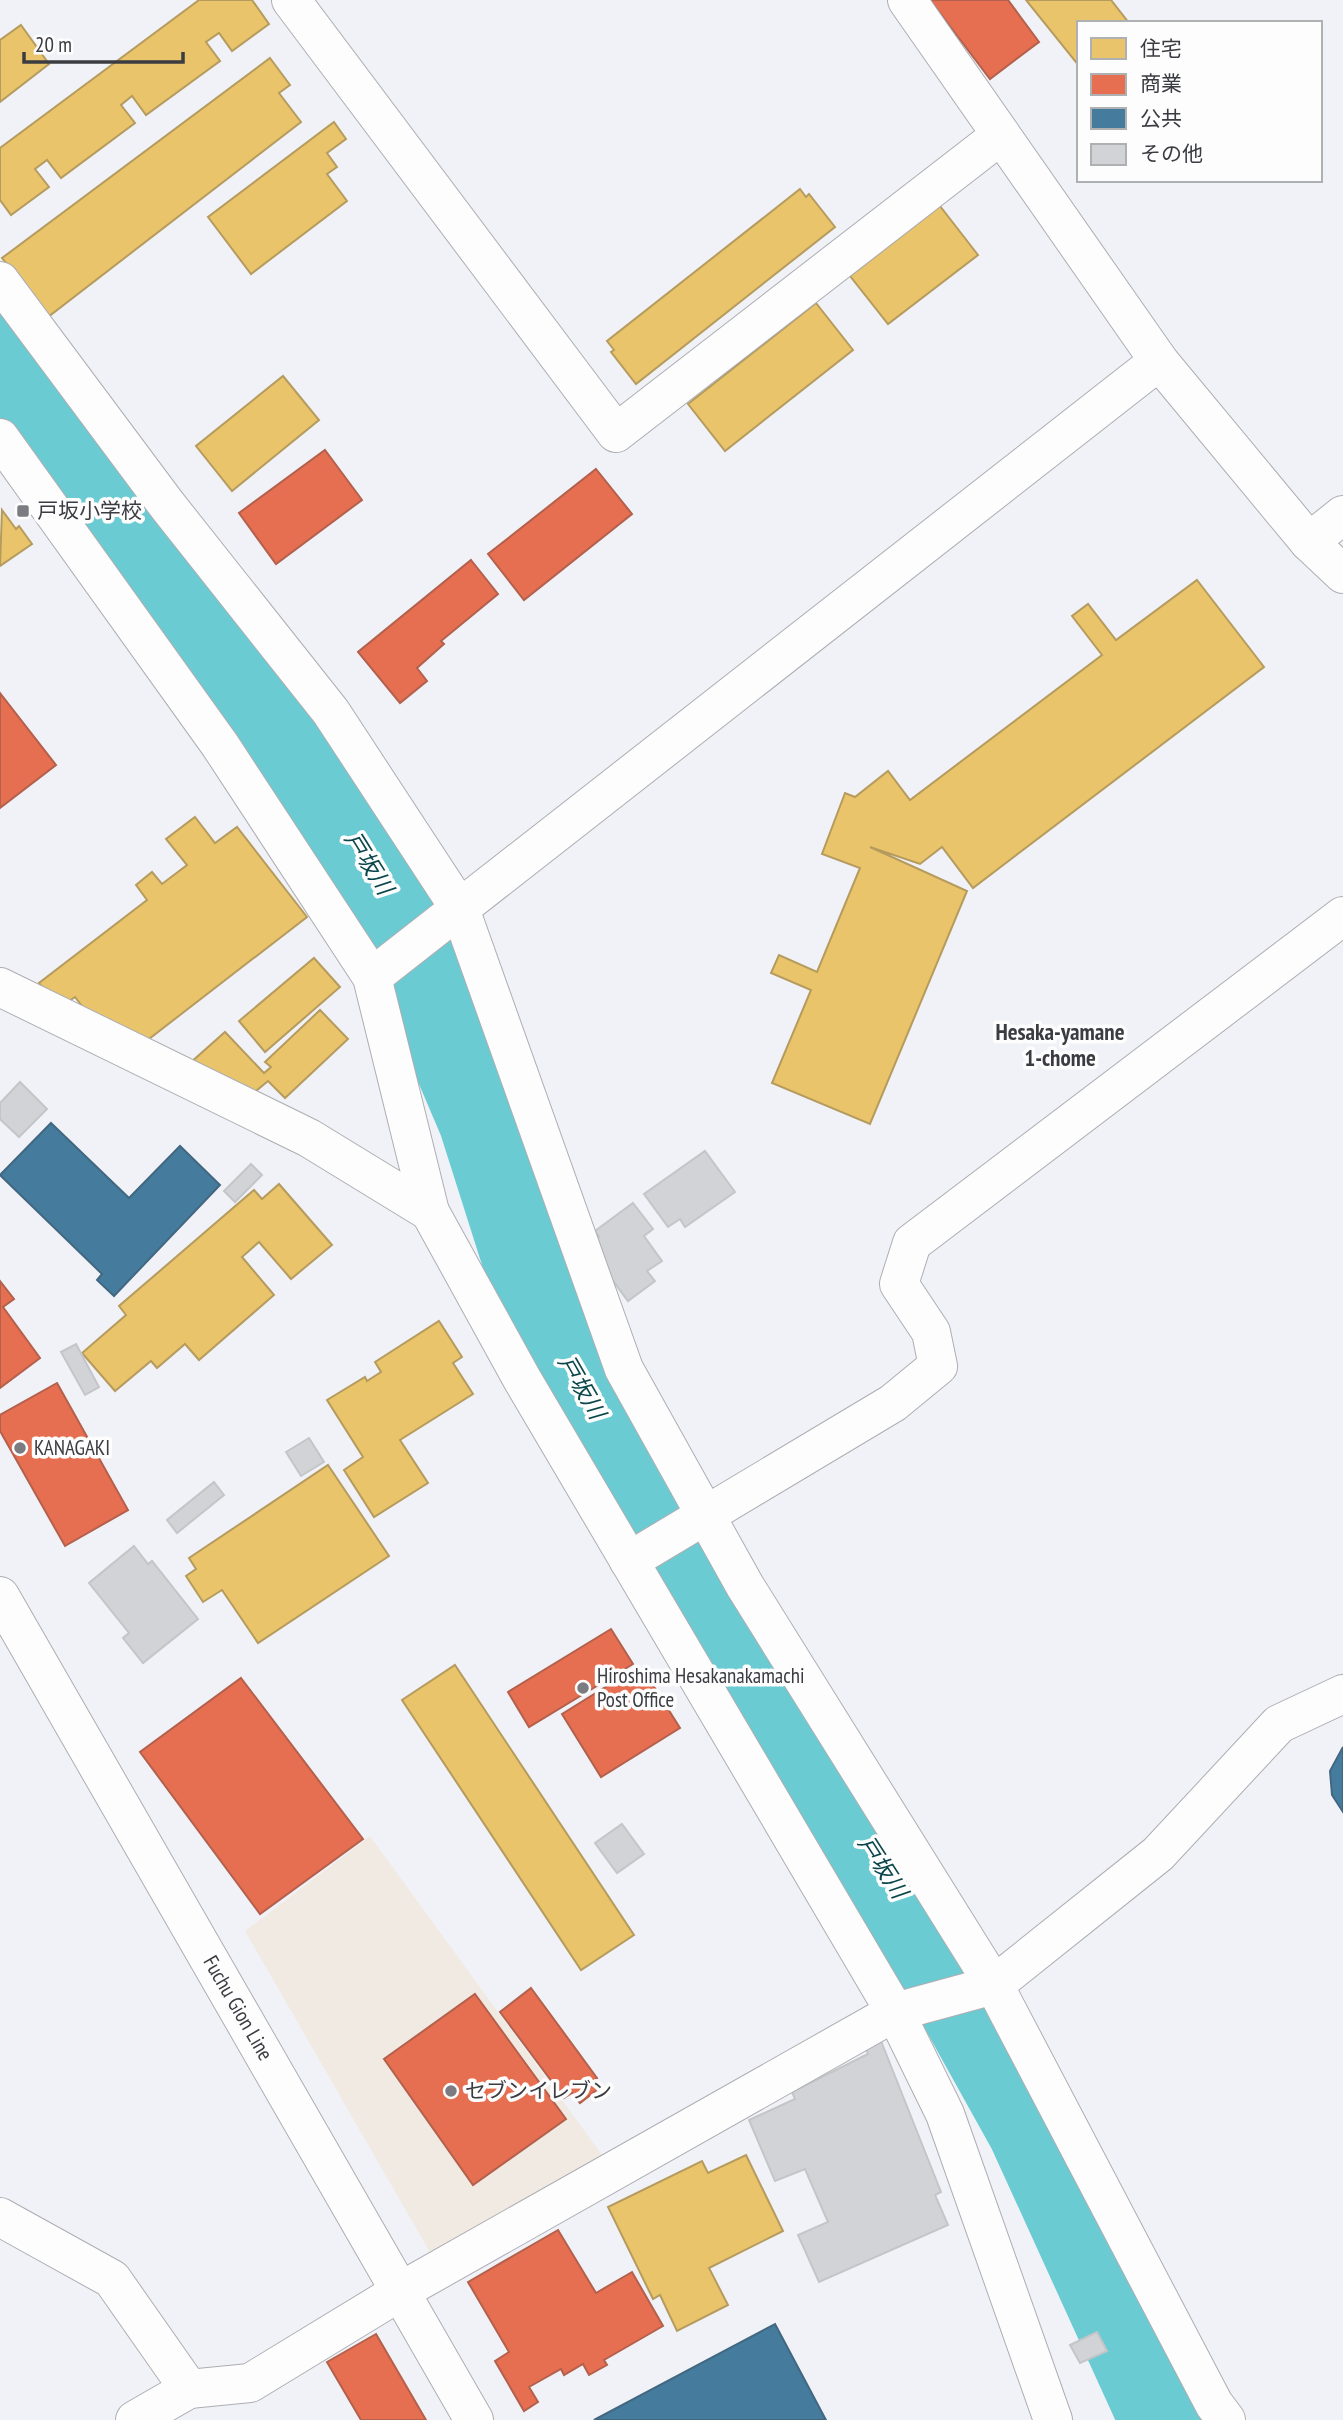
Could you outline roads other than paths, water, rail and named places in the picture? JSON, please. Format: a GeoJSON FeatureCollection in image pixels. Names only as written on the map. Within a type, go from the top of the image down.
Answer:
{"type":"FeatureCollection","features":[{"type":"Feature","properties":{"kind":"street"},"geometry":{"type":"LineString","coordinates":[[291,0],[616,433],[1001,135]]}},
{"type":"Feature","properties":{"kind":"street"},"geometry":{"type":"LineString","coordinates":[[907,0],[1159,361],[1309,542],[1343,574]]}},
{"type":"Feature","properties":{"kind":"street"},"geometry":{"type":"LineString","coordinates":[[0,281],[167,505],[331,712],[450,917],[624,1369],[697,1521],[753,1597],[984,1988],[1226,2420]]}},
{"type":"Feature","properties":{"kind":"street"},"geometry":{"type":"LineString","coordinates":[[384,968],[1159,361]]}},
{"type":"Feature","properties":{"kind":"street"},"geometry":{"type":"LineString","coordinates":[[0,438],[384,968],[430,1212],[522,1379],[638,1556],[912,2007],[945,2114],[1053,2420]]}},
{"type":"Feature","properties":{"kind":"street"},"geometry":{"type":"LineString","coordinates":[[1309,542],[1343,515]]}},
{"type":"Feature","properties":{"kind":"street"},"geometry":{"type":"LineString","coordinates":[[638,1556],[893,1403],[938,1366],[931,1332],[899,1284],[912,1243],[1343,916]]}},
{"type":"Feature","properties":{"kind":"street"},"geometry":{"type":"LineString","coordinates":[[0,986],[309,1138],[430,1212]]}},
{"type":"Feature","properties":{"kind":"street","name":"Fuchu Gion Line"},"geometry":{"type":"LineString","coordinates":[[0,1596],[11,1638],[401,2291],[474,2420]]}},
{"type":"Feature","properties":{"kind":"street"},"geometry":{"type":"LineString","coordinates":[[135,2420],[190,2389],[250,2383],[401,2291],[912,2007],[984,1988],[1158,1854],[1279,1724],[1343,1694]]}},
{"type":"Feature","properties":{"kind":"street"},"geometry":{"type":"LineString","coordinates":[[0,2217],[112,2279],[190,2389]]}},
{"type":"Feature","properties":{"kind":"waterway","name":"戸坂川"},"geometry":{"type":"LineString","coordinates":[[0,362],[226,651],[386,884],[486,1119],[560,1352],[723,1625],[930,1939],[1035,2128],[1168,2420]]}},
{"type":"Feature","properties":{"kind":"place","name":"戸坂小学校"},"geometry":{"type":"Point","coordinates":[23,511]}},
{"type":"Feature","properties":{"kind":"place","name":"KANAGAKI"},"geometry":{"type":"Point","coordinates":[20,1448]}},
{"type":"Feature","properties":{"kind":"place","name":"Hiroshima Hesakanakamachi Post Office"},"geometry":{"type":"Point","coordinates":[583,1688]}},
{"type":"Feature","properties":{"kind":"place","name":"セブンイレブン"},"geometry":{"type":"Point","coordinates":[451,2091]}},
{"type":"Feature","properties":{"kind":"district","name":"Hesaka-yamane 1-chome"},"geometry":{"type":"Point","coordinates":[1060,1045]}}]}
